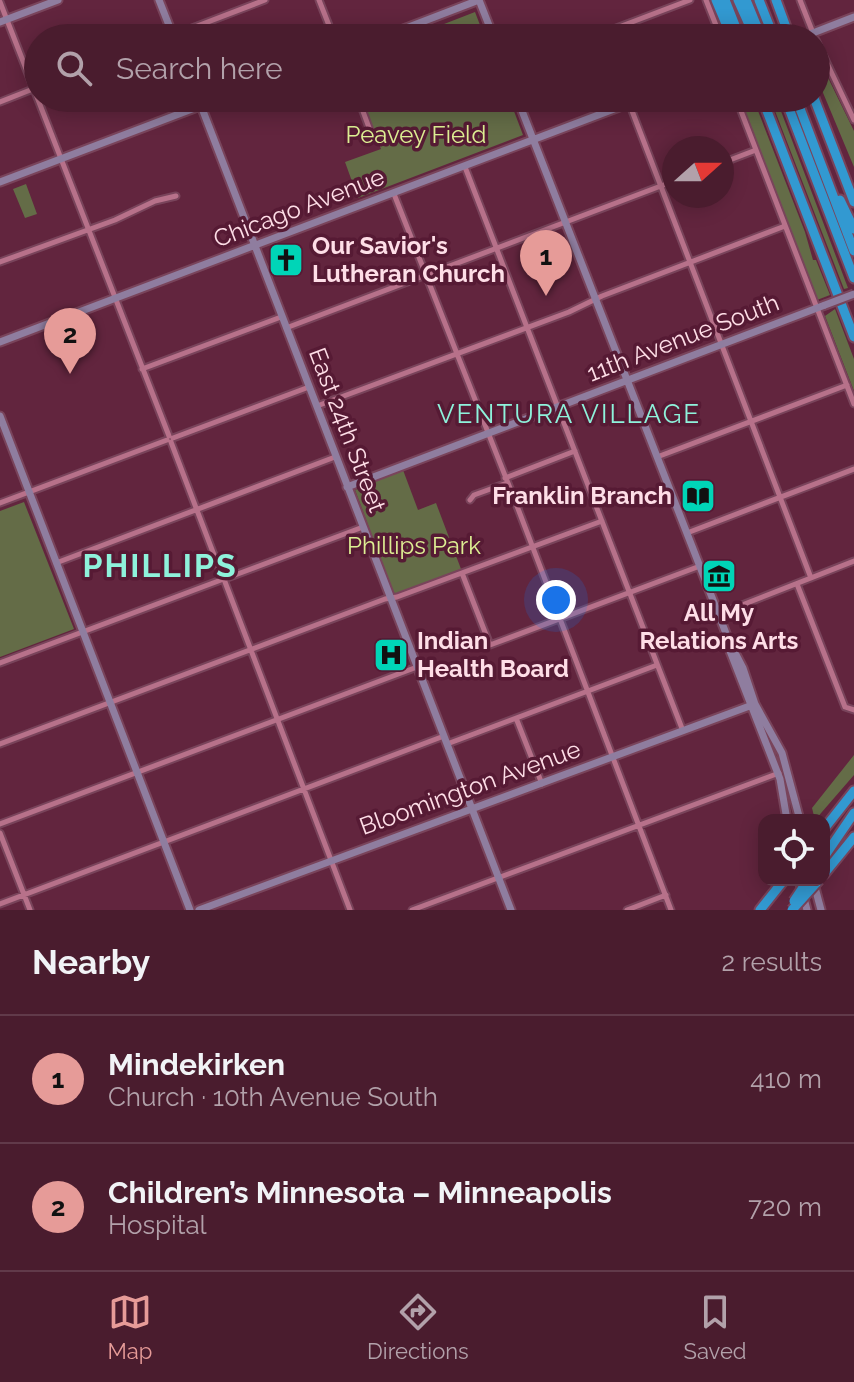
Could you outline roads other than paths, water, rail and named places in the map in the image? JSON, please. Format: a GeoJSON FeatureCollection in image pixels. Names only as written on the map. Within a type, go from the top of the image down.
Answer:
{"type":"FeatureCollection","features":[{"type":"Feature","properties":{"kind":"highway"},"geometry":{"type":"LineString","coordinates":[[716,0],[726,24]]}},
{"type":"Feature","properties":{"kind":"highway"},"geometry":{"type":"LineString","coordinates":[[725,0],[734,24]]}},
{"type":"Feature","properties":{"kind":"highway"},"geometry":{"type":"LineString","coordinates":[[738,0],[751,24]]}},
{"type":"Feature","properties":{"kind":"highway"},"geometry":{"type":"LineString","coordinates":[[746,0],[754,24]]}},
{"type":"Feature","properties":{"kind":"highway"},"geometry":{"type":"LineString","coordinates":[[759,0],[768,24]]}},
{"type":"Feature","properties":{"kind":"highway"},"geometry":{"type":"LineString","coordinates":[[776,0],[785,24]]}},
{"type":"Feature","properties":{"kind":"highway"},"geometry":{"type":"LineString","coordinates":[[766,112],[854,337]]}},
{"type":"Feature","properties":{"kind":"highway"},"geometry":{"type":"LineString","coordinates":[[790,112],[850,253],[854,295]]}},
{"type":"Feature","properties":{"kind":"highway"},"geometry":{"type":"LineString","coordinates":[[801,112],[850,253],[854,278]]}},
{"type":"Feature","properties":{"kind":"highway"},"geometry":{"type":"LineString","coordinates":[[803,112],[854,229]]}},
{"type":"Feature","properties":{"kind":"highway"},"geometry":{"type":"LineString","coordinates":[[820,112],[854,202]]}},
{"type":"Feature","properties":{"kind":"highway"},"geometry":{"type":"LineString","coordinates":[[821,112],[854,185]]}},
{"type":"Feature","properties":{"kind":"highway"},"geometry":{"type":"LineString","coordinates":[[830,821],[854,789]]}},
{"type":"Feature","properties":{"kind":"highway"},"geometry":{"type":"LineString","coordinates":[[830,848],[854,813]]}},
{"type":"Feature","properties":{"kind":"highway"},"geometry":{"type":"LineString","coordinates":[[830,867],[854,837]]}},
{"type":"Feature","properties":{"kind":"highway"},"geometry":{"type":"LineString","coordinates":[[760,910],[781,886]]}},
{"type":"Feature","properties":{"kind":"highway"},"geometry":{"type":"LineString","coordinates":[[768,910],[782,886]]}},
{"type":"Feature","properties":{"kind":"highway"},"geometry":{"type":"LineString","coordinates":[[790,909],[808,886]]}},
{"type":"Feature","properties":{"kind":"street"},"geometry":{"type":"LineString","coordinates":[[3,21],[58,0]]}},
{"type":"Feature","properties":{"kind":"street"},"geometry":{"type":"LineString","coordinates":[[159,0],[167,24]]}},
{"type":"Feature","properties":{"kind":"street"},"geometry":{"type":"LineString","coordinates":[[204,24],[265,0]]}},
{"type":"Feature","properties":{"kind":"street"},"geometry":{"type":"LineString","coordinates":[[319,0],[328,24]]}},
{"type":"Feature","properties":{"kind":"street"},"geometry":{"type":"LineString","coordinates":[[416,24],[479,0],[488,24]]}},
{"type":"Feature","properties":{"kind":"street"},"geometry":{"type":"LineString","coordinates":[[627,24],[690,0]]}},
{"type":"Feature","properties":{"kind":"street"},"geometry":{"type":"LineString","coordinates":[[706,0],[715,24]]}},
{"type":"Feature","properties":{"kind":"street"},"geometry":{"type":"LineString","coordinates":[[800,0],[806,24]]}},
{"type":"Feature","properties":{"kind":"street"},"geometry":{"type":"LineString","coordinates":[[0,2],[3,21],[24,64]]}},
{"type":"Feature","properties":{"kind":"street"},"geometry":{"type":"LineString","coordinates":[[830,28],[854,17]]}},
{"type":"Feature","properties":{"kind":"street"},"geometry":{"type":"LineString","coordinates":[[830,73],[853,115]]}},
{"type":"Feature","properties":{"kind":"street"},"geometry":{"type":"LineString","coordinates":[[0,102],[24,93]]}},
{"type":"Feature","properties":{"kind":"street"},"geometry":{"type":"LineString","coordinates":[[44,112],[350,910]]}},
{"type":"Feature","properties":{"kind":"street"},"geometry":{"type":"LineString","coordinates":[[0,182],[175,112]]}},
{"type":"Feature","properties":{"kind":"street","name":"East 24th Street"},"geometry":{"type":"LineString","coordinates":[[203,112],[511,910]]}},
{"type":"Feature","properties":{"kind":"street"},"geometry":{"type":"LineString","coordinates":[[363,112],[371,133],[379,141]]}},
{"type":"Feature","properties":{"kind":"street"},"geometry":{"type":"LineString","coordinates":[[523,112],[719,614],[732,657],[777,773],[786,814]]}},
{"type":"Feature","properties":{"kind":"street","name":"Chicago Avenue"},"geometry":{"type":"LineString","coordinates":[[0,342],[606,112]]}},
{"type":"Feature","properties":{"kind":"street"},"geometry":{"type":"LineString","coordinates":[[632,112],[811,578]]}},
{"type":"Feature","properties":{"kind":"street"},"geometry":{"type":"LineString","coordinates":[[741,112],[785,226],[821,306],[854,404]]}},
{"type":"Feature","properties":{"kind":"street"},"geometry":{"type":"LineString","coordinates":[[734,158],[756,150]]}},
{"type":"Feature","properties":{"kind":"street"},"geometry":{"type":"LineString","coordinates":[[465,167],[683,731]]}},
{"type":"Feature","properties":{"kind":"street"},"geometry":{"type":"LineString","coordinates":[[286,328],[661,186]]}},
{"type":"Feature","properties":{"kind":"street"},"geometry":{"type":"LineString","coordinates":[[394,194],[671,910]]}},
{"type":"Feature","properties":{"kind":"street"},"geometry":{"type":"LineString","coordinates":[[0,262],[155,201],[176,196]]}},
{"type":"Feature","properties":{"kind":"street"},"geometry":{"type":"LineString","coordinates":[[316,407],[785,226]]}},
{"type":"Feature","properties":{"kind":"street","name":"11th Avenue South"},"geometry":{"type":"LineString","coordinates":[[347,487],[854,295]]}},
{"type":"Feature","properties":{"kind":"street"},"geometry":{"type":"LineString","coordinates":[[142,369],[281,317]]}},
{"type":"Feature","properties":{"kind":"street"},"geometry":{"type":"LineString","coordinates":[[657,457],[847,385]]}},
{"type":"Feature","properties":{"kind":"street"},"geometry":{"type":"LineString","coordinates":[[0,503],[309,387]]}},
{"type":"Feature","properties":{"kind":"street"},"geometry":{"type":"LineString","coordinates":[[0,416],[190,910]]}},
{"type":"Feature","properties":{"kind":"street"},"geometry":{"type":"LineString","coordinates":[[470,500],[474,495],[506,480],[575,451]]}},
{"type":"Feature","properties":{"kind":"street"},"geometry":{"type":"LineString","coordinates":[[56,563],[335,457]]}},
{"type":"Feature","properties":{"kind":"street"},"geometry":{"type":"LineString","coordinates":[[687,533],[854,469]]}},
{"type":"Feature","properties":{"kind":"street"},"geometry":{"type":"LineString","coordinates":[[0,744],[602,521]]}},
{"type":"Feature","properties":{"kind":"street"},"geometry":{"type":"LineString","coordinates":[[0,663],[363,527]]}},
{"type":"Feature","properties":{"kind":"street"},"geometry":{"type":"LineString","coordinates":[[719,614],[854,561]]}},
{"type":"Feature","properties":{"kind":"street"},"geometry":{"type":"LineString","coordinates":[[462,573],[490,645],[700,566]]}},
{"type":"Feature","properties":{"kind":"street"},"geometry":{"type":"LineString","coordinates":[[797,583],[845,707],[851,710]]}},
{"type":"Feature","properties":{"kind":"street"},"geometry":{"type":"LineString","coordinates":[[0,904],[306,790],[516,718],[657,665]]}},
{"type":"Feature","properties":{"kind":"street"},"geometry":{"type":"LineString","coordinates":[[0,824],[417,667]]}},
{"type":"Feature","properties":{"kind":"street"},"geometry":{"type":"LineString","coordinates":[[752,704],[778,746],[798,814]]}},
{"type":"Feature","properties":{"kind":"street","name":"Bloomington Avenue"},"geometry":{"type":"LineString","coordinates":[[199,910],[752,704]]}},
{"type":"Feature","properties":{"kind":"street"},"geometry":{"type":"LineString","coordinates":[[516,718],[542,784]]}},
{"type":"Feature","properties":{"kind":"street"},"geometry":{"type":"LineString","coordinates":[[412,910],[787,770]]}},
{"type":"Feature","properties":{"kind":"street"},"geometry":{"type":"LineString","coordinates":[[0,833],[30,910]]}},
{"type":"Feature","properties":{"kind":"street"},"geometry":{"type":"LineString","coordinates":[[801,886],[807,910]]}},
{"type":"Feature","properties":{"kind":"street"},"geometry":{"type":"LineString","coordinates":[[814,886],[820,909]]}},
{"type":"Feature","properties":{"kind":"street"},"geometry":{"type":"LineString","coordinates":[[627,910],[666,895]]}},
{"type":"Feature","properties":{"kind":"place","name":"Our Savior's Lutheran Church"},"geometry":{"type":"Point","coordinates":[286,260]}},
{"type":"Feature","properties":{"kind":"place","name":"Mindekirken"},"geometry":{"type":"Point","coordinates":[546,296]}},
{"type":"Feature","properties":{"kind":"place","name":"Children’s Minnesota – Minneapolis"},"geometry":{"type":"Point","coordinates":[70,374]}},
{"type":"Feature","properties":{"kind":"place","name":"Franklin Branch"},"geometry":{"type":"Point","coordinates":[698,496]}},
{"type":"Feature","properties":{"kind":"place","name":"All My Relations Arts"},"geometry":{"type":"Point","coordinates":[719,576]}},
{"type":"Feature","properties":{"kind":"place","name":"Indian Health Board"},"geometry":{"type":"Point","coordinates":[391,655]}},
{"type":"Feature","properties":{"kind":"district","name":"VENTURA VILLAGE"},"geometry":{"type":"Point","coordinates":[569,414]}},
{"type":"Feature","properties":{"kind":"district","name":"PHILLIPS"},"geometry":{"type":"Point","coordinates":[160,566]}},
{"type":"Feature","properties":{"kind":"park label","name":"Peavey Field"},"geometry":{"type":"Point","coordinates":[416,135]}},
{"type":"Feature","properties":{"kind":"park label","name":"Phillips Park"},"geometry":{"type":"Point","coordinates":[414,546]}}]}
